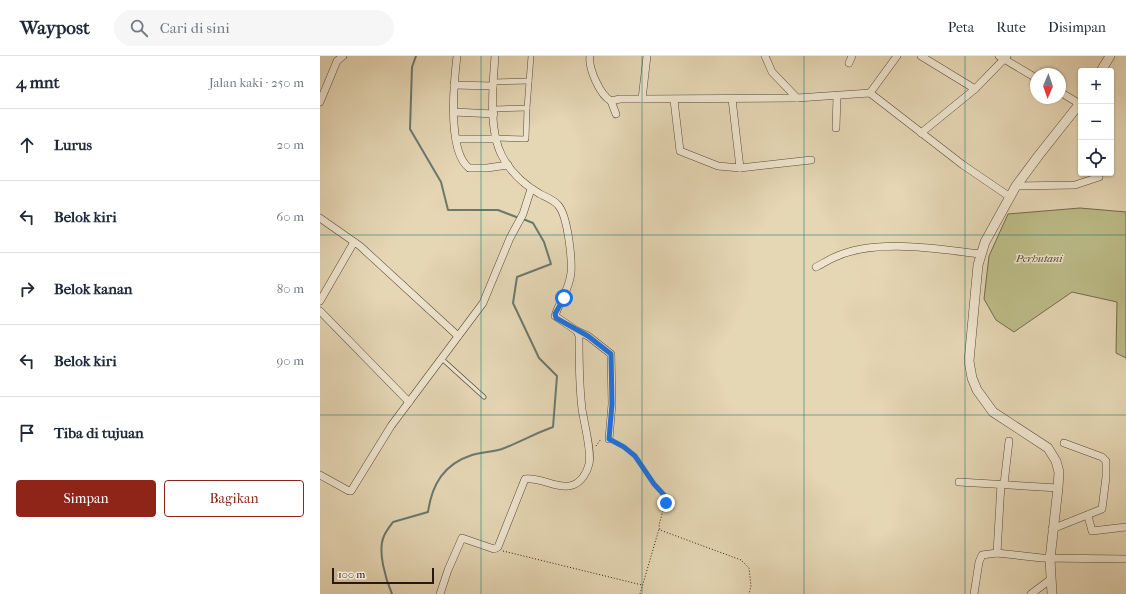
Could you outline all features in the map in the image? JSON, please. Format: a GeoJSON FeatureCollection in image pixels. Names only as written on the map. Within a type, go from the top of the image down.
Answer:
{"type":"FeatureCollection","features":[{"type":"Feature","properties":{"kind":"street"},"geometry":{"type":"LineString","coordinates":[[320,102],[337,61],[343,56]]}},
{"type":"Feature","properties":{"kind":"street"},"geometry":{"type":"LineString","coordinates":[[457,56],[454,85],[454,112],[458,149],[465,164],[469,168],[487,168],[508,165]]}},
{"type":"Feature","properties":{"kind":"street"},"geometry":{"type":"LineString","coordinates":[[495,56],[493,84],[496,139],[508,165],[517,178],[531,189],[559,205],[564,217],[571,273],[564,298],[555,316],[577,331],[588,336],[611,354],[612,404],[609,439]]}},
{"type":"Feature","properties":{"kind":"street"},"geometry":{"type":"LineString","coordinates":[[456,138],[526,139],[531,56]]}},
{"type":"Feature","properties":{"kind":"street"},"geometry":{"type":"LineString","coordinates":[[590,56],[590,61],[599,89],[605,98],[611,101],[620,99],[674,100],[797,98],[870,93],[963,166],[1010,197]]}},
{"type":"Feature","properties":{"kind":"street"},"geometry":{"type":"LineString","coordinates":[[642,99],[647,56]]}},
{"type":"Feature","properties":{"kind":"street"},"geometry":{"type":"LineString","coordinates":[[765,56],[772,72],[797,98]]}},
{"type":"Feature","properties":{"kind":"street"},"geometry":{"type":"LineString","coordinates":[[870,93],[897,56]]}},
{"type":"Feature","properties":{"kind":"street"},"geometry":{"type":"LineString","coordinates":[[921,56],[975,89]]}},
{"type":"Feature","properties":{"kind":"street"},"geometry":{"type":"LineString","coordinates":[[1103,68],[1110,56]]}},
{"type":"Feature","properties":{"kind":"street"},"geometry":{"type":"LineString","coordinates":[[921,133],[975,89],[1003,57],[1030,74]]}},
{"type":"Feature","properties":{"kind":"street"},"geometry":{"type":"LineString","coordinates":[[454,85],[529,81]]}},
{"type":"Feature","properties":{"kind":"street"},"geometry":{"type":"LineString","coordinates":[[1066,95],[1078,102]]}},
{"type":"Feature","properties":{"kind":"street"},"geometry":{"type":"LineString","coordinates":[[836,128],[837,96]]}},
{"type":"Feature","properties":{"kind":"street"},"geometry":{"type":"LineString","coordinates":[[732,99],[740,168]]}},
{"type":"Feature","properties":{"kind":"street"},"geometry":{"type":"LineString","coordinates":[[674,100],[680,151],[718,166],[740,168],[811,160]]}},
{"type":"Feature","properties":{"kind":"street"},"geometry":{"type":"LineString","coordinates":[[611,101],[616,114]]}},
{"type":"Feature","properties":{"kind":"street"},"geometry":{"type":"LineString","coordinates":[[1052,594],[1050,559],[1052,529],[1058,488],[1056,461],[1051,451],[993,412],[980,396],[972,378],[969,361],[978,264],[987,239],[1016,186],[1079,104]]}},
{"type":"Feature","properties":{"kind":"street"},"geometry":{"type":"LineString","coordinates":[[454,112],[494,112],[527,108]]}},
{"type":"Feature","properties":{"kind":"street"},"geometry":{"type":"LineString","coordinates":[[1016,186],[1075,185],[1099,177]]}},
{"type":"Feature","properties":{"kind":"street"},"geometry":{"type":"LineString","coordinates":[[320,475],[351,491],[366,469],[391,426],[485,299],[498,263],[523,214],[531,189]]}},
{"type":"Feature","properties":{"kind":"street"},"geometry":{"type":"LineString","coordinates":[[320,218],[354,242],[383,266],[458,336]]}},
{"type":"Feature","properties":{"kind":"street"},"geometry":{"type":"LineString","coordinates":[[320,301],[354,242]]}},
{"type":"Feature","properties":{"kind":"street"},"geometry":{"type":"LineString","coordinates":[[816,268],[836,256],[874,247],[909,246],[981,254]]}},
{"type":"Feature","properties":{"kind":"street"},"geometry":{"type":"LineString","coordinates":[[320,311],[409,402]]}},
{"type":"Feature","properties":{"kind":"street"},"geometry":{"type":"LineString","coordinates":[[440,594],[448,570],[462,538],[495,549],[498,547],[522,481],[529,479],[541,479],[559,485],[568,486],[578,483],[587,470],[590,463],[578,377],[579,336],[577,331]]}},
{"type":"Feature","properties":{"kind":"street"},"geometry":{"type":"LineString","coordinates":[[997,553],[1002,484],[1009,441]]}},
{"type":"Feature","properties":{"kind":"street"},"geometry":{"type":"LineString","coordinates":[[1052,529],[1102,510],[1106,477],[1106,461],[1102,457],[1064,443]]}},
{"type":"Feature","properties":{"kind":"street"},"geometry":{"type":"LineString","coordinates":[[959,482],[1058,488]]}},
{"type":"Feature","properties":{"kind":"street"},"geometry":{"type":"LineString","coordinates":[[1088,516],[1092,530],[1126,527]]}},
{"type":"Feature","properties":{"kind":"street"},"geometry":{"type":"LineString","coordinates":[[974,594],[980,557],[982,555],[997,553],[1050,559],[1126,560]]}},
{"type":"Feature","properties":{"kind":"street"},"geometry":{"type":"LineString","coordinates":[[1031,594],[1050,579]]}},
{"type":"Feature","properties":{"kind":"lane"},"geometry":{"type":"LineString","coordinates":[[441,358],[484,397]]}},
{"type":"Feature","properties":{"kind":"path"},"geometry":{"type":"LineString","coordinates":[[589,454],[601,438],[609,439],[630,451],[654,484],[665,496],[666,500],[659,528],[640,594]]}},
{"type":"Feature","properties":{"kind":"path"},"geometry":{"type":"LineString","coordinates":[[659,528],[741,560],[749,568],[751,586],[749,594]]}},
{"type":"Feature","properties":{"kind":"path"},"geometry":{"type":"LineString","coordinates":[[495,549],[642,585]]}},
{"type":"Feature","properties":{"kind":"green space","name":"Perhutani"},"geometry":{"type":"Polygon","coordinates":[[[1080,208],[1126,212],[1126,358],[1116,353],[1117,302],[1072,292],[1014,332],[996,320],[984,299],[989,256],[1008,214],[1080,208]]]}},
{"type":"Feature","properties":{"kind":"waterway"},"geometry":{"type":"LineString","coordinates":[[416,56],[412,67],[410,129],[441,182],[448,210],[498,210],[519,218]]}},
{"type":"Feature","properties":{"kind":"waterway"},"geometry":{"type":"LineString","coordinates":[[392,594],[383,565],[381,549],[384,536],[393,522],[428,512],[436,484],[441,476],[462,459],[472,455],[502,449],[553,427],[557,376],[539,358],[513,303],[517,277],[551,264],[544,242],[533,223],[523,219]]}},
{"type":"Feature","properties":{"kind":"route"},"geometry":{"type":"LineString","coordinates":[[564,298],[555,314],[556,318],[588,336],[611,354],[610,376],[612,404],[609,439],[624,447],[635,456],[643,470],[665,496],[666,503]]}}]}
